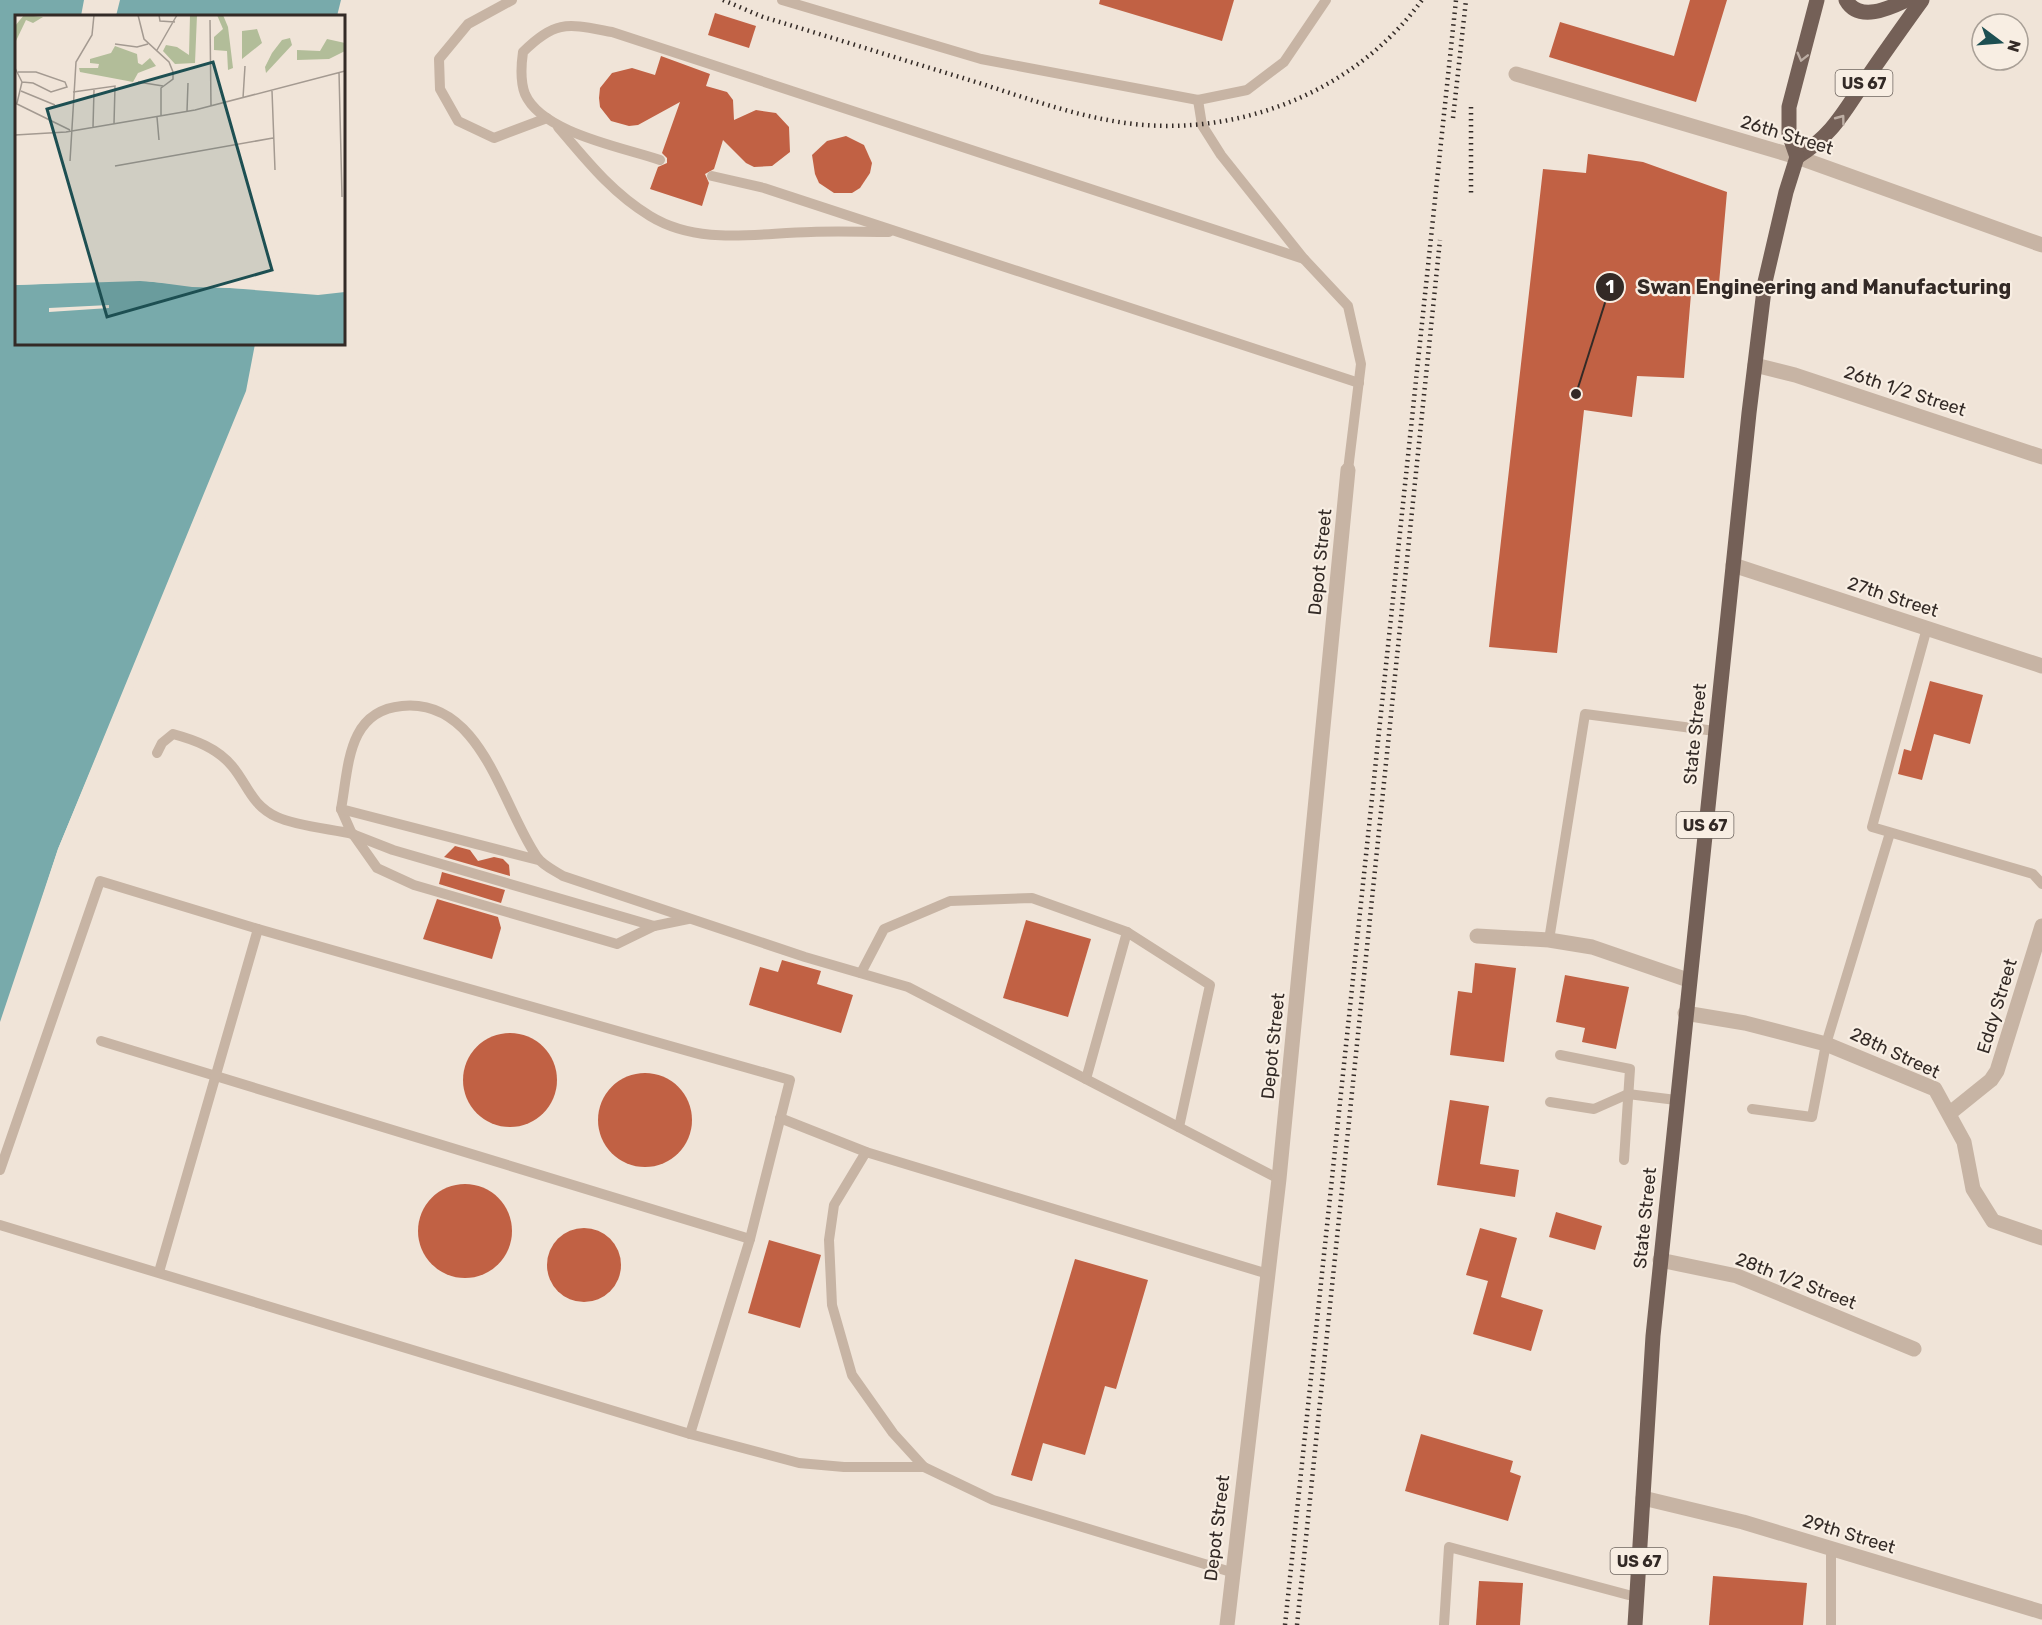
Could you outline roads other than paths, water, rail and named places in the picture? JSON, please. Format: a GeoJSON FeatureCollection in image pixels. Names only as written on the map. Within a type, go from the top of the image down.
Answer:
{"type":"FeatureCollection","features":[{"type":"Feature","properties":{"kind":"main road"},"geometry":{"type":"LineString","coordinates":[[1797,157],[1789,134],[1789,107],[1816,0]]}},
{"type":"Feature","properties":{"kind":"main road"},"geometry":{"type":"LineString","coordinates":[[1846,0],[1848,5],[1860,11],[1876,13],[1907,0]]}},
{"type":"Feature","properties":{"kind":"main road","name":"US 67"},"geometry":{"type":"LineString","coordinates":[[1797,157],[1813,148],[1845,114],[1866,78],[1922,0]]}},
{"type":"Feature","properties":{"kind":"main road","name":"State Street"},"geometry":{"type":"LineString","coordinates":[[1635,1625],[1660,1260],[1755,365],[1765,282],[1785,192],[1797,157]]}},
{"type":"Feature","properties":{"kind":"street","name":"26th Street"},"geometry":{"type":"LineString","coordinates":[[1516,74],[1797,157],[2042,245]]}},
{"type":"Feature","properties":{"kind":"street","name":"26th 1/2 Street"},"geometry":{"type":"LineString","coordinates":[[1755,365],[1795,375],[2042,457]]}},
{"type":"Feature","properties":{"kind":"street","name":"Depot Street"},"geometry":{"type":"LineString","coordinates":[[1227,1625],[1279,1179],[1348,470]]}},
{"type":"Feature","properties":{"kind":"street","name":"27th Street"},"geometry":{"type":"LineString","coordinates":[[1733,565],[2042,666]]}},
{"type":"Feature","properties":{"kind":"street","name":"Eddy Street"},"geometry":{"type":"LineString","coordinates":[[1950,1113],[1991,1080],[1997,1071],[2042,926]]}},
{"type":"Feature","properties":{"kind":"street"},"geometry":{"type":"LineString","coordinates":[[1477,936],[1549,940],[1592,947],[1688,980]]}},
{"type":"Feature","properties":{"kind":"street","name":"28th Street"},"geometry":{"type":"LineString","coordinates":[[1685,1013],[1745,1023],[1826,1044],[1935,1089],[1964,1142],[1973,1189],[1993,1221],[2042,1238]]}},
{"type":"Feature","properties":{"kind":"street","name":"28th 1/2 Street"},"geometry":{"type":"LineString","coordinates":[[1660,1260],[1737,1276],[1914,1349]]}},
{"type":"Feature","properties":{"kind":"street","name":"29th Street"},"geometry":{"type":"LineString","coordinates":[[1643,1498],[1743,1522],[2042,1612]]}},
{"type":"Feature","properties":{"kind":"lane"},"geometry":{"type":"LineString","coordinates":[[512,0],[468,24],[439,59],[440,89],[458,121],[494,138],[547,118]]}},
{"type":"Feature","properties":{"kind":"lane"},"geometry":{"type":"LineString","coordinates":[[782,0],[981,59],[1198,100],[1247,90],[1284,62],[1326,0]]}},
{"type":"Feature","properties":{"kind":"lane"},"geometry":{"type":"LineString","coordinates":[[898,232],[810,232],[736,237],[688,232],[650,217],[603,180],[557,126],[535,109],[525,93],[521,71],[523,52],[554,27],[578,26],[612,32],[1304,259]]}},
{"type":"Feature","properties":{"kind":"lane"},"geometry":{"type":"LineString","coordinates":[[1198,100],[1202,125],[1221,155],[1304,259],[1348,306],[1361,364],[1348,470]]}},
{"type":"Feature","properties":{"kind":"lane"},"geometry":{"type":"LineString","coordinates":[[557,126],[660,160]]}},
{"type":"Feature","properties":{"kind":"lane"},"geometry":{"type":"LineString","coordinates":[[711,176],[764,188],[1359,383]]}},
{"type":"Feature","properties":{"kind":"lane"},"geometry":{"type":"LineString","coordinates":[[1927,628],[1872,827],[2032,874],[2042,884]]}},
{"type":"Feature","properties":{"kind":"lane"},"geometry":{"type":"LineString","coordinates":[[538,860],[491,768],[471,736],[458,723],[434,709],[411,705],[390,707],[366,719],[354,741],[340,809],[353,834],[377,868],[414,885],[617,944],[654,926],[691,919]]}},
{"type":"Feature","properties":{"kind":"lane"},"geometry":{"type":"LineString","coordinates":[[1549,940],[1585,714],[1715,731]]}},
{"type":"Feature","properties":{"kind":"lane"},"geometry":{"type":"LineString","coordinates":[[158,753],[162,743],[173,734],[195,740],[219,753],[233,767],[252,799],[277,817],[353,834],[393,850],[654,926]]}},
{"type":"Feature","properties":{"kind":"lane"},"geometry":{"type":"LineString","coordinates":[[340,809],[538,860],[562,876],[908,987],[1279,1179]]}},
{"type":"Feature","properties":{"kind":"lane"},"geometry":{"type":"LineString","coordinates":[[1752,1109],[1812,1117],[1826,1044],[1890,833]]}},
{"type":"Feature","properties":{"kind":"lane"},"geometry":{"type":"LineString","coordinates":[[0,1170],[100,881],[258,929],[790,1080],[750,1239],[690,1434]]}},
{"type":"Feature","properties":{"kind":"lane"},"geometry":{"type":"LineString","coordinates":[[861,973],[884,929],[950,901],[1032,898],[1127,932],[1210,986],[1179,1127]]}},
{"type":"Feature","properties":{"kind":"lane"},"geometry":{"type":"LineString","coordinates":[[159,1272],[258,929]]}},
{"type":"Feature","properties":{"kind":"lane"},"geometry":{"type":"LineString","coordinates":[[1086,1079],[1127,932]]}},
{"type":"Feature","properties":{"kind":"lane"},"geometry":{"type":"LineString","coordinates":[[101,1041],[750,1239]]}},
{"type":"Feature","properties":{"kind":"lane"},"geometry":{"type":"LineString","coordinates":[[1560,1055],[1630,1070],[1624,1160]]}},
{"type":"Feature","properties":{"kind":"lane"},"geometry":{"type":"LineString","coordinates":[[1550,1101],[1594,1108],[1628,1094],[1676,1101]]}},
{"type":"Feature","properties":{"kind":"lane"},"geometry":{"type":"LineString","coordinates":[[780,1119],[866,1152],[1268,1274]]}},
{"type":"Feature","properties":{"kind":"lane"},"geometry":{"type":"LineString","coordinates":[[866,1152],[834,1205],[829,1240],[832,1305],[852,1374],[893,1433],[924,1467],[993,1500],[1232,1572]]}},
{"type":"Feature","properties":{"kind":"lane"},"geometry":{"type":"LineString","coordinates":[[0,1225],[690,1434],[799,1463],[844,1467],[924,1467]]}},
{"type":"Feature","properties":{"kind":"lane"},"geometry":{"type":"LineString","coordinates":[[1444,1625],[1449,1547],[1636,1597]]}},
{"type":"Feature","properties":{"kind":"lane"},"geometry":{"type":"LineString","coordinates":[[1830,1625],[1831,1549]]}},
{"type":"Feature","properties":{"kind":"water"},"geometry":{"type":"Polygon","coordinates":[[[0,0],[341,0],[337,15],[15,15],[15,345],[256,345],[249,391],[58,849],[0,1028],[0,0]]]}},
{"type":"Feature","properties":{"kind":"railway"},"geometry":{"type":"LineString","coordinates":[[723,0],[763,17],[1075,113],[1144,125],[1184,125],[1223,121],[1262,112],[1299,98],[1334,80],[1367,57],[1396,31],[1422,0]]}},
{"type":"Feature","properties":{"kind":"railway"},"geometry":{"type":"LineString","coordinates":[[1285,1625],[1456,0]]}},
{"type":"Feature","properties":{"kind":"railway"},"geometry":{"type":"LineString","coordinates":[[1453,118],[1466,0]]}},
{"type":"Feature","properties":{"kind":"railway"},"geometry":{"type":"LineString","coordinates":[[1471,107],[1471,195]]}},
{"type":"Feature","properties":{"kind":"railway"},"geometry":{"type":"LineString","coordinates":[[1297,1625],[1440,240]]}},
{"type":"Feature","properties":{"kind":"place","name":"Swan Engineering and Manufacturing"},"geometry":{"type":"Point","coordinates":[1576,394]}}]}
